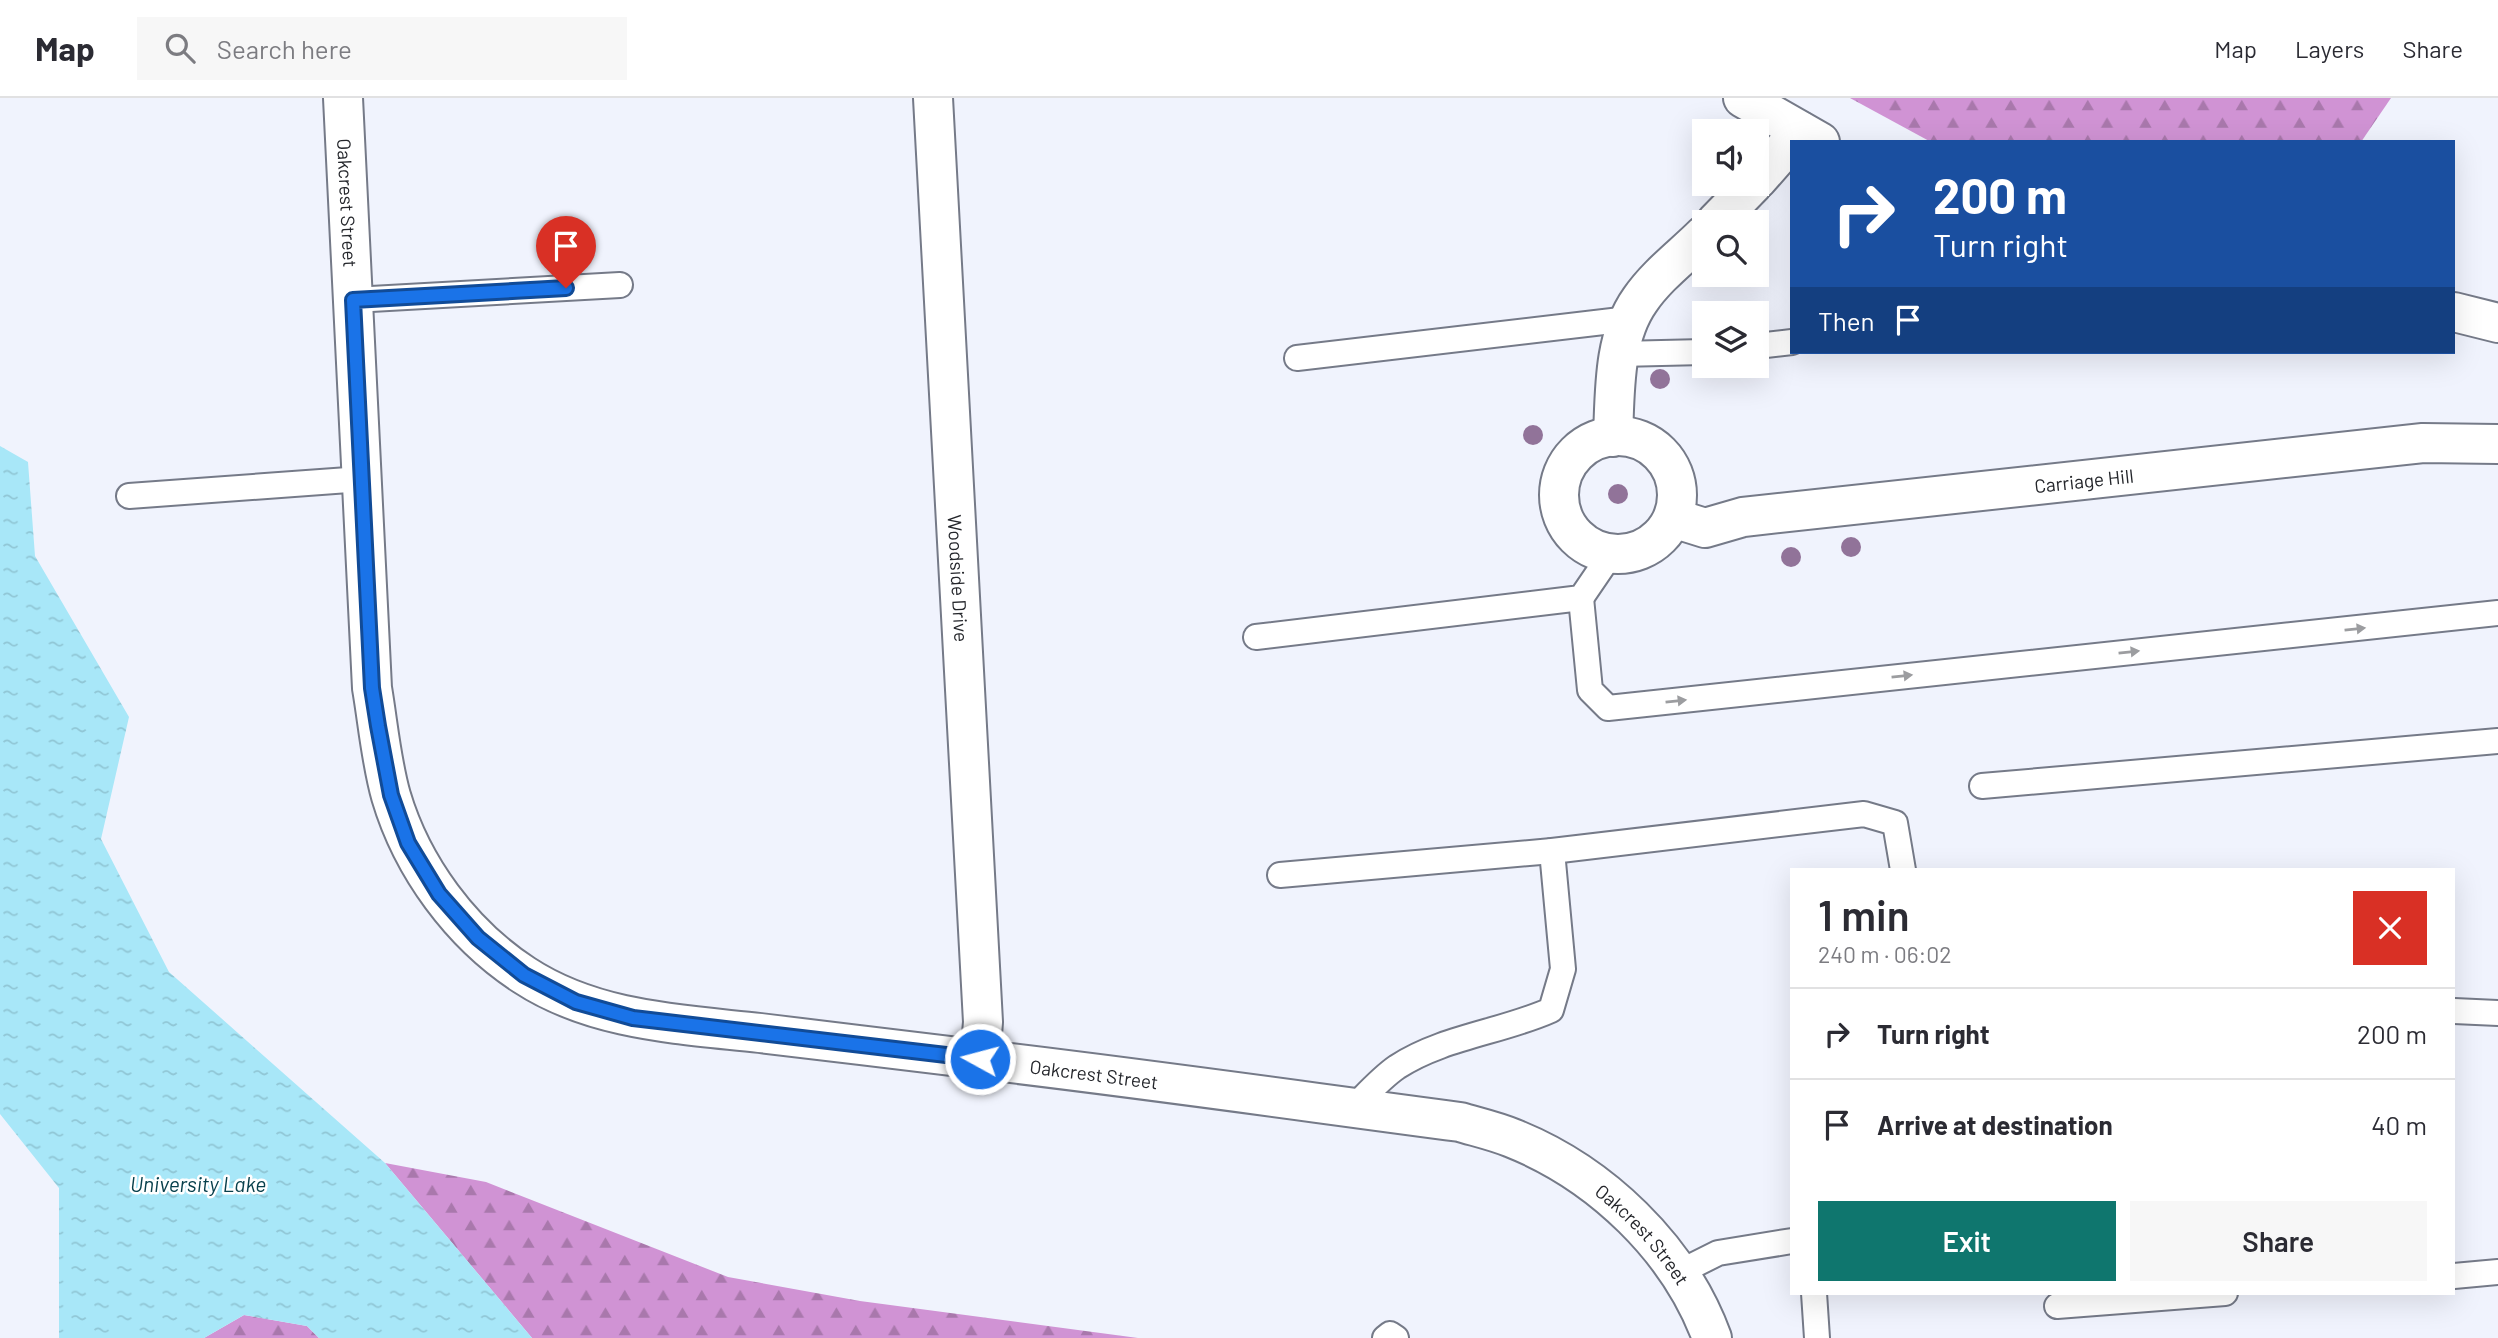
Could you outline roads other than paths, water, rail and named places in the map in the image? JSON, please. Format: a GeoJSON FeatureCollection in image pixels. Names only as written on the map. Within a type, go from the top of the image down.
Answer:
{"type":"FeatureCollection","features":[{"type":"Feature","properties":{"kind":"street","name":"Oakcrest Street"},"geometry":{"type":"LineString","coordinates":[[343,98],[372,688],[391,795],[408,843],[439,894],[478,938],[524,975],[576,1002],[633,1018],[980,1059],[1460,1122],[1512,1138],[1568,1166],[1619,1203],[1661,1249],[1687,1286],[1712,1338]]}},
{"type":"Feature","properties":{"kind":"street","name":"Woodside Drive"},"geometry":{"type":"LineString","coordinates":[[933,98],[983,1023],[980,1059]]}},
{"type":"Feature","properties":{"kind":"street"},"geometry":{"type":"LineString","coordinates":[[1743,98],[1810,136]]}},
{"type":"Feature","properties":{"kind":"street"},"geometry":{"type":"LineString","coordinates":[[1769,170],[1790,153]]}},
{"type":"Feature","properties":{"kind":"street"},"geometry":{"type":"LineString","coordinates":[[1728,210],[1741,196]]}},
{"type":"Feature","properties":{"kind":"street"},"geometry":{"type":"LineString","coordinates":[[1613,437],[1624,336],[1640,298],[1692,247]]}},
{"type":"Feature","properties":{"kind":"street"},"geometry":{"type":"LineString","coordinates":[[2455,312],[2498,323]]}},
{"type":"Feature","properties":{"kind":"street"},"geometry":{"type":"LineString","coordinates":[[1601,438],[1636,438],[1655,448],[1674,475],[1678,496],[1673,518],[1662,536],[1645,549],[1625,555],[1592,548],[1577,538],[1565,522],[1559,500],[1561,479],[1569,462],[1583,447],[1601,438]]}},
{"type":"Feature","properties":{"kind":"street","name":"Carriage Hill"},"geometry":{"type":"LineString","coordinates":[[1673,518],[1705,528],[1743,517],[2423,443],[2498,444]]}},
{"type":"Feature","properties":{"kind":"lane"},"geometry":{"type":"LineString","coordinates":[[353,300],[620,285]]}},
{"type":"Feature","properties":{"kind":"lane"},"geometry":{"type":"LineString","coordinates":[[1297,358],[1624,336],[1692,350]]}},
{"type":"Feature","properties":{"kind":"lane"},"geometry":{"type":"LineString","coordinates":[[1769,345],[1790,342]]}},
{"type":"Feature","properties":{"kind":"lane"},"geometry":{"type":"LineString","coordinates":[[129,496],[362,479]]}},
{"type":"Feature","properties":{"kind":"lane"},"geometry":{"type":"LineString","coordinates":[[1611,554],[1580,598],[1590,690],[1608,708],[2498,613]]}},
{"type":"Feature","properties":{"kind":"lane"},"geometry":{"type":"LineString","coordinates":[[1255,637],[1580,598]]}},
{"type":"Feature","properties":{"kind":"lane"},"geometry":{"type":"LineString","coordinates":[[1982,786],[2498,741]]}},
{"type":"Feature","properties":{"kind":"lane"},"geometry":{"type":"LineString","coordinates":[[1280,875],[1552,851],[1864,814],[1895,823],[1903,868]]}},
{"type":"Feature","properties":{"kind":"lane"},"geometry":{"type":"LineString","coordinates":[[1353,1108],[1398,1067],[1442,1045],[1525,1022],[1551,1010],[1563,969],[1552,851]]}},
{"type":"Feature","properties":{"kind":"lane"},"geometry":{"type":"LineString","coordinates":[[2455,1011],[2498,1013]]}},
{"type":"Feature","properties":{"kind":"lane"},"geometry":{"type":"LineString","coordinates":[[1678,1273],[1718,1253],[1790,1241]]}},
{"type":"Feature","properties":{"kind":"lane"},"geometry":{"type":"LineString","coordinates":[[2455,1276],[2498,1272]]}},
{"type":"Feature","properties":{"kind":"lane"},"geometry":{"type":"LineString","coordinates":[[1814,1295],[1817,1338]]}},
{"type":"Feature","properties":{"kind":"lane"},"geometry":{"type":"LineString","coordinates":[[2057,1306],[2199,1295]]}},
{"type":"Feature","properties":{"kind":"lane"},"geometry":{"type":"LineString","coordinates":[[1385,1338],[1391,1334],[1396,1338]]}},
{"type":"Feature","properties":{"kind":"water","name":"University Lake"},"geometry":{"type":"Polygon","coordinates":[[[0,446],[28,462],[35,556],[129,717],[101,839],[169,972],[385,1163],[532,1338],[319,1338],[307,1326],[244,1315],[204,1338],[59,1338],[59,1188],[0,1114],[0,446]]]}}]}
